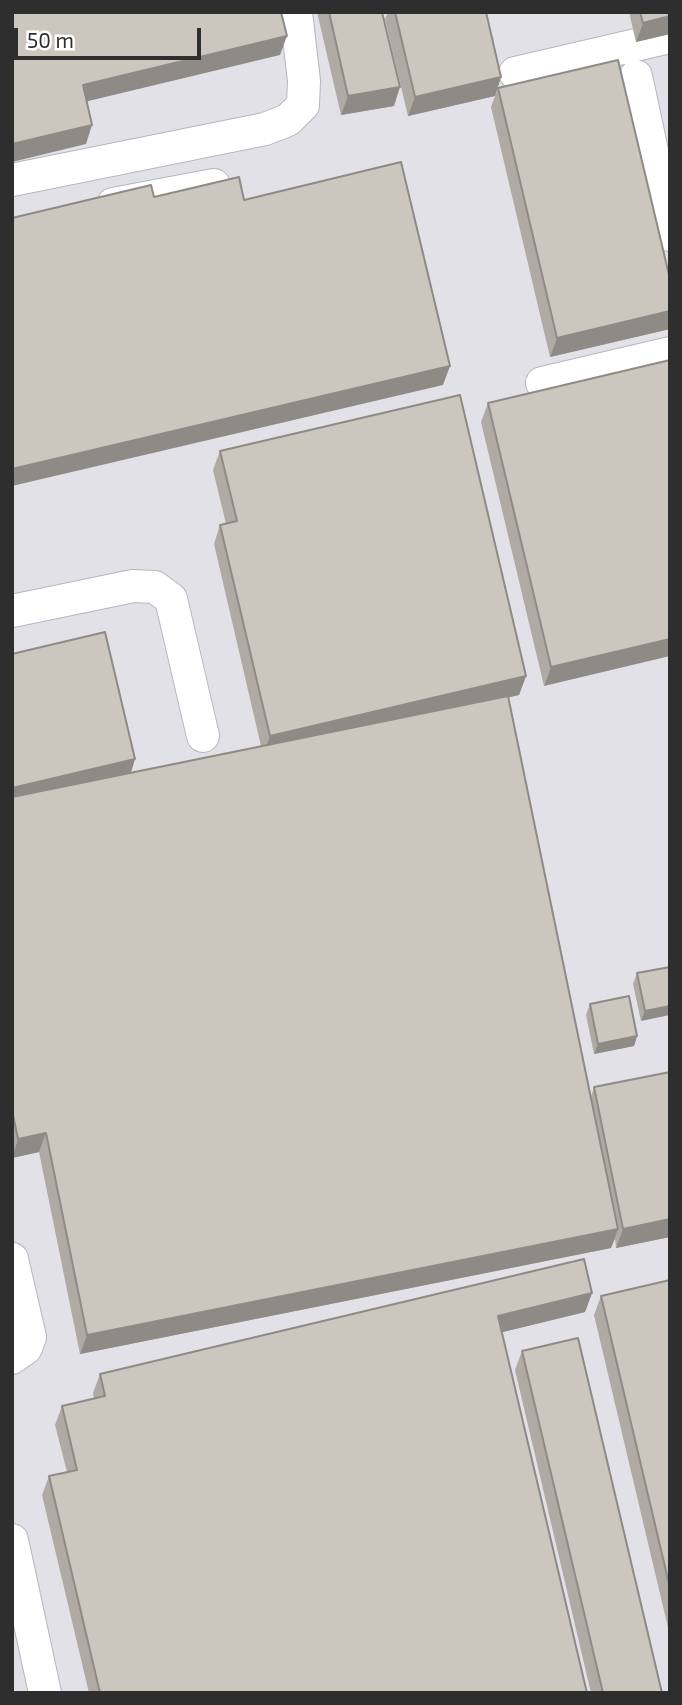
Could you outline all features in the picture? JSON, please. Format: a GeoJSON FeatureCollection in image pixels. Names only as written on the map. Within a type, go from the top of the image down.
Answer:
{"type":"FeatureCollection","features":[{"type":"Feature","properties":{"kind":"street"},"geometry":{"type":"LineString","coordinates":[[12,180],[265,129],[288,120],[303,105],[304,81],[296,12]]}},
{"type":"Feature","properties":{"kind":"street"},"geometry":{"type":"LineString","coordinates":[[515,73],[670,37]]}},
{"type":"Feature","properties":{"kind":"street"},"geometry":{"type":"LineString","coordinates":[[636,76],[670,235]]}},
{"type":"Feature","properties":{"kind":"street"},"geometry":{"type":"LineString","coordinates":[[78,211],[235,181]]}},
{"type":"Feature","properties":{"kind":"street"},"geometry":{"type":"LineString","coordinates":[[542,383],[670,353]]}},
{"type":"Feature","properties":{"kind":"street"},"geometry":{"type":"LineString","coordinates":[[12,611],[133,586],[155,587],[171,599],[203,736]]}},
{"type":"Feature","properties":{"kind":"street"},"geometry":{"type":"LineString","coordinates":[[12,1259],[30,1338],[26,1348],[12,1358]]}},
{"type":"Feature","properties":{"kind":"street"},"geometry":{"type":"LineString","coordinates":[[12,1540],[46,1693]]}},
{"type":"Feature","properties":{"kind":"shaded area"},"geometry":{"type":"Polygon","coordinates":[[[12,12],[670,12],[670,1693],[12,1693],[12,12]]]}},
{"type":"Feature","properties":{"kind":"building"},"geometry":{"type":"Polygon","coordinates":[[[12,12],[281,12],[287,36],[83,85],[92,125],[12,144],[12,12]]]}},
{"type":"Feature","properties":{"kind":"building"},"geometry":{"type":"Polygon","coordinates":[[[329,12],[382,12],[400,87],[348,96],[329,12]]]}},
{"type":"Feature","properties":{"kind":"building"},"geometry":{"type":"Polygon","coordinates":[[[395,12],[486,12],[501,77],[415,97],[395,12]]]}},
{"type":"Feature","properties":{"kind":"building"},"geometry":{"type":"Polygon","coordinates":[[[640,12],[670,12],[670,16],[643,23],[640,12]]]}},
{"type":"Feature","properties":{"kind":"building"},"geometry":{"type":"Polygon","coordinates":[[[618,60],[670,279],[670,311],[557,338],[498,88],[618,60]]]}},
{"type":"Feature","properties":{"kind":"building"},"geometry":{"type":"Polygon","coordinates":[[[401,162],[450,366],[12,469],[12,218],[151,185],[154,197],[239,177],[244,200],[401,162]]]}},
{"type":"Feature","properties":{"kind":"building"},"geometry":{"type":"Polygon","coordinates":[[[670,360],[670,639],[551,667],[488,403],[670,360]]]}},
{"type":"Feature","properties":{"kind":"building"},"geometry":{"type":"Polygon","coordinates":[[[460,395],[526,676],[270,736],[220,525],[237,521],[220,451],[460,395]]]}},
{"type":"Feature","properties":{"kind":"building"},"geometry":{"type":"Polygon","coordinates":[[[105,632],[135,759],[12,788],[12,654],[105,632]]]}},
{"type":"Feature","properties":{"kind":"building"},"geometry":{"type":"Polygon","coordinates":[[[508,696],[618,1229],[87,1335],[46,1133],[18,1139],[12,1110],[12,797],[508,696]]]}},
{"type":"Feature","properties":{"kind":"building"},"geometry":{"type":"Polygon","coordinates":[[[670,967],[670,1006],[645,1011],[637,973],[670,967]]]}},
{"type":"Feature","properties":{"kind":"building"},"geometry":{"type":"Polygon","coordinates":[[[629,996],[637,1036],[598,1044],[590,1004],[629,996]]]}},
{"type":"Feature","properties":{"kind":"building"},"geometry":{"type":"Polygon","coordinates":[[[670,1072],[670,1219],[623,1229],[594,1087],[670,1072]]]}},
{"type":"Feature","properties":{"kind":"building"},"geometry":{"type":"Polygon","coordinates":[[[584,1259],[592,1293],[498,1316],[587,1693],[100,1693],[49,1476],[77,1470],[62,1406],[105,1396],[100,1374],[584,1259]]]}},
{"type":"Feature","properties":{"kind":"building"},"geometry":{"type":"Polygon","coordinates":[[[670,1280],[670,1588],[601,1296],[670,1280]]]}},
{"type":"Feature","properties":{"kind":"building"},"geometry":{"type":"Polygon","coordinates":[[[578,1338],[662,1693],[603,1693],[522,1351],[578,1338]]]}}]}
